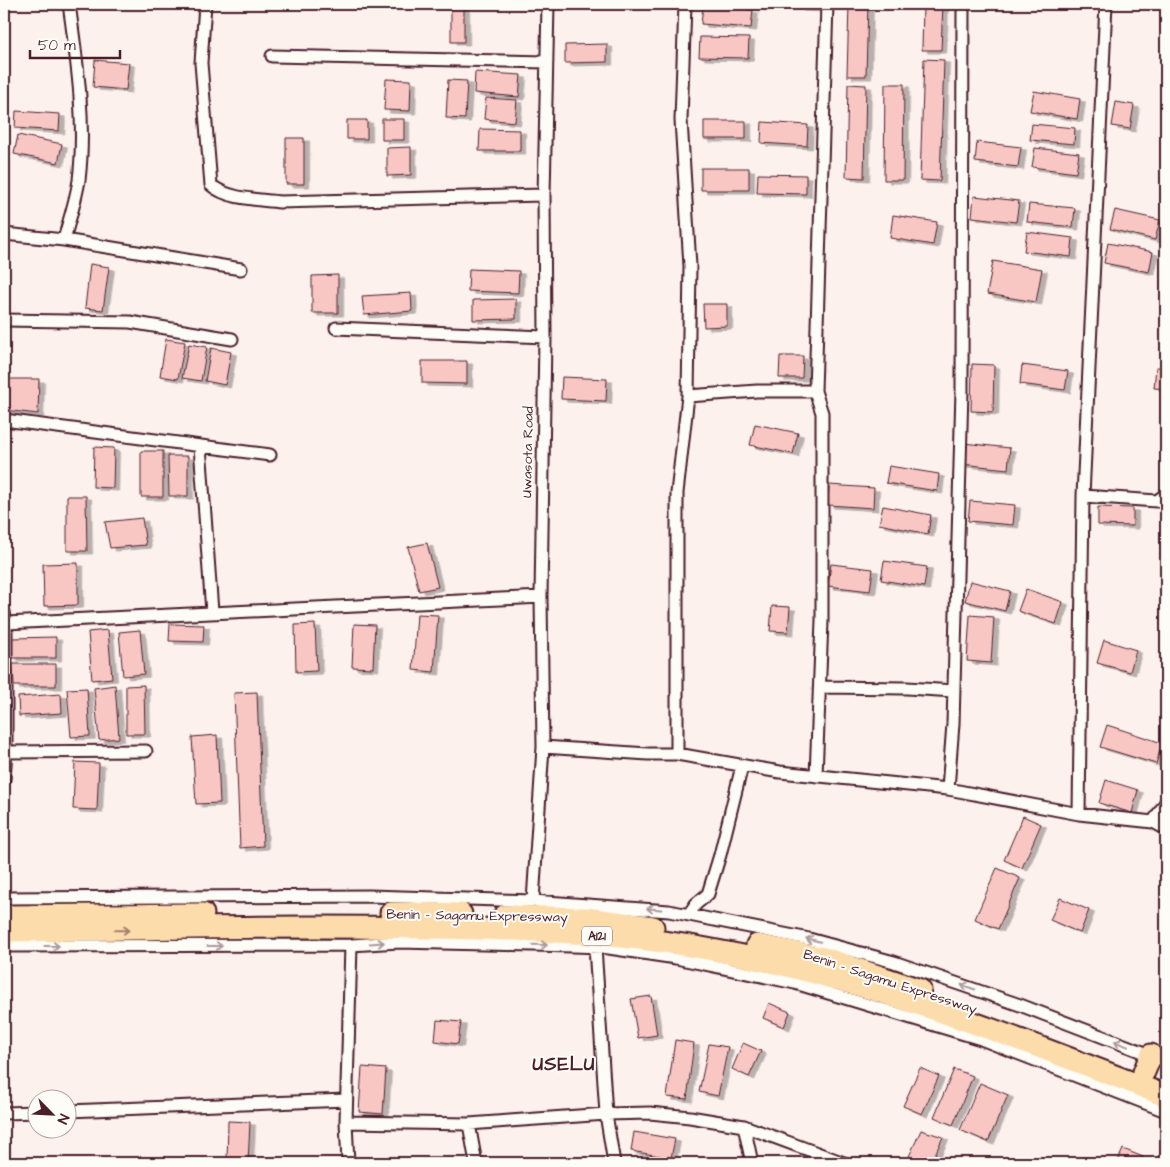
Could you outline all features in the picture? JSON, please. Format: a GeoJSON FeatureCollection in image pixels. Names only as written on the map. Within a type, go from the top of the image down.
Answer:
{"type":"FeatureCollection","features":[{"type":"Feature","properties":{"kind":"highway","name":"Benin - Sagamu Expressway"},"geometry":{"type":"LineString","coordinates":[[4,916],[427,913],[586,918],[723,938],[824,958],[967,1006],[1154,1063],[1166,1080]]}},
{"type":"Feature","properties":{"kind":"highway","name":"A121"},"geometry":{"type":"LineString","coordinates":[[4,931],[352,927],[497,929],[639,940],[704,948],[760,960],[904,1000],[998,1032],[1166,1096]]}},
{"type":"Feature","properties":{"kind":"street"},"geometry":{"type":"LineString","coordinates":[[64,240],[78,182],[81,148],[80,99],[70,4]]}},
{"type":"Feature","properties":{"kind":"street"},"geometry":{"type":"LineString","coordinates":[[206,4],[201,62],[211,185],[216,190],[243,198],[280,202],[544,196]]}},
{"type":"Feature","properties":{"kind":"street","name":"Uwasota Road"},"geometry":{"type":"LineString","coordinates":[[533,901],[543,747],[541,597],[545,337],[544,196],[548,4]]}},
{"type":"Feature","properties":{"kind":"street"},"geometry":{"type":"LineString","coordinates":[[677,754],[677,493],[688,396],[690,266],[681,120],[685,4]]}},
{"type":"Feature","properties":{"kind":"street"},"geometry":{"type":"LineString","coordinates":[[816,776],[822,621],[822,413],[815,391],[826,4]]}},
{"type":"Feature","properties":{"kind":"street"},"geometry":{"type":"LineString","coordinates":[[948,789],[954,691],[962,390],[963,4]]}},
{"type":"Feature","properties":{"kind":"street"},"geometry":{"type":"LineString","coordinates":[[1079,814],[1083,496],[1106,4]]}},
{"type":"Feature","properties":{"kind":"street"},"geometry":{"type":"LineString","coordinates":[[272,56],[547,62]]}},
{"type":"Feature","properties":{"kind":"street"},"geometry":{"type":"LineString","coordinates":[[4,234],[64,240],[241,269]]}},
{"type":"Feature","properties":{"kind":"street"},"geometry":{"type":"LineString","coordinates":[[4,320],[130,322],[232,339]]}},
{"type":"Feature","properties":{"kind":"street"},"geometry":{"type":"LineString","coordinates":[[336,328],[545,337]]}},
{"type":"Feature","properties":{"kind":"street"},"geometry":{"type":"LineString","coordinates":[[688,396],[757,391],[815,391]]}},
{"type":"Feature","properties":{"kind":"street"},"geometry":{"type":"LineString","coordinates":[[4,420],[270,455]]}},
{"type":"Feature","properties":{"kind":"street"},"geometry":{"type":"LineString","coordinates":[[200,446],[212,612]]}},
{"type":"Feature","properties":{"kind":"street"},"geometry":{"type":"LineString","coordinates":[[1083,496],[1157,501],[1166,494]]}},
{"type":"Feature","properties":{"kind":"street"},"geometry":{"type":"LineString","coordinates":[[4,779],[5,618],[212,612],[541,597]]}},
{"type":"Feature","properties":{"kind":"street"},"geometry":{"type":"LineString","coordinates":[[820,688],[907,688],[954,691]]}},
{"type":"Feature","properties":{"kind":"street"},"geometry":{"type":"LineString","coordinates":[[543,747],[648,754],[677,754],[780,772],[948,789],[1079,814],[1154,822],[1166,828]]}},
{"type":"Feature","properties":{"kind":"street"},"geometry":{"type":"LineString","coordinates":[[5,752],[146,751]]}},
{"type":"Feature","properties":{"kind":"street"},"geometry":{"type":"LineString","coordinates":[[689,914],[696,904],[708,894],[720,855],[742,766]]}},
{"type":"Feature","properties":{"kind":"street"},"geometry":{"type":"LineString","coordinates":[[1154,822],[1166,802]]}},
{"type":"Feature","properties":{"kind":"street"},"geometry":{"type":"LineString","coordinates":[[4,898],[369,896],[533,901],[669,910],[809,939],[894,962],[1020,1005],[1154,1063]]}},
{"type":"Feature","properties":{"kind":"street"},"geometry":{"type":"LineString","coordinates":[[4,946],[351,945],[399,942],[595,947],[676,958],[795,983],[981,1039],[1166,1111]]}},
{"type":"Feature","properties":{"kind":"street"},"geometry":{"type":"LineString","coordinates":[[348,1163],[346,1100],[351,945]]}},
{"type":"Feature","properties":{"kind":"street"},"geometry":{"type":"LineString","coordinates":[[595,947],[606,1114],[614,1163]]}},
{"type":"Feature","properties":{"kind":"street"},"geometry":{"type":"LineString","coordinates":[[78,1111],[346,1100]]}},
{"type":"Feature","properties":{"kind":"street"},"geometry":{"type":"LineString","coordinates":[[4,1113],[28,1112]]}},
{"type":"Feature","properties":{"kind":"street"},"geometry":{"type":"LineString","coordinates":[[346,1122],[469,1124],[606,1114],[650,1113],[690,1117],[744,1126],[844,1163]]}},
{"type":"Feature","properties":{"kind":"street"},"geometry":{"type":"LineString","coordinates":[[469,1124],[476,1163]]}},
{"type":"Feature","properties":{"kind":"street"},"geometry":{"type":"LineString","coordinates":[[744,1126],[752,1163]]}},
{"type":"Feature","properties":{"kind":"building"},"geometry":{"type":"Polygon","coordinates":[[[799,4],[818,4],[818,9],[798,8],[799,4]]]}},
{"type":"Feature","properties":{"kind":"building"},"geometry":{"type":"Polygon","coordinates":[[[849,4],[868,4],[866,76],[847,76],[849,4]]]}},
{"type":"Feature","properties":{"kind":"building"},"geometry":{"type":"Polygon","coordinates":[[[923,4],[943,4],[941,50],[922,50],[923,4]]]}},
{"type":"Feature","properties":{"kind":"building"},"geometry":{"type":"Polygon","coordinates":[[[451,5],[464,5],[464,42],[451,42],[451,5]]]}},
{"type":"Feature","properties":{"kind":"building"},"geometry":{"type":"Polygon","coordinates":[[[703,6],[753,10],[751,28],[701,24],[703,6]]]}},
{"type":"Feature","properties":{"kind":"building"},"geometry":{"type":"Polygon","coordinates":[[[700,37],[749,38],[748,58],[699,57],[700,37]]]}},
{"type":"Feature","properties":{"kind":"building"},"geometry":{"type":"Polygon","coordinates":[[[607,44],[607,62],[565,63],[565,45],[607,44]]]}},
{"type":"Feature","properties":{"kind":"building"},"geometry":{"type":"Polygon","coordinates":[[[924,59],[944,60],[940,181],[920,180],[924,59]]]}},
{"type":"Feature","properties":{"kind":"building"},"geometry":{"type":"Polygon","coordinates":[[[95,60],[129,63],[126,90],[93,87],[95,60]]]}},
{"type":"Feature","properties":{"kind":"building"},"geometry":{"type":"Polygon","coordinates":[[[475,72],[521,75],[519,97],[474,93],[475,72]]]}},
{"type":"Feature","properties":{"kind":"building"},"geometry":{"type":"Polygon","coordinates":[[[386,79],[411,80],[410,111],[384,110],[386,79]]]}},
{"type":"Feature","properties":{"kind":"building"},"geometry":{"type":"Polygon","coordinates":[[[448,80],[467,81],[465,119],[446,118],[448,80]]]}},
{"type":"Feature","properties":{"kind":"building"},"geometry":{"type":"Polygon","coordinates":[[[848,84],[866,85],[864,178],[846,177],[848,84]]]}},
{"type":"Feature","properties":{"kind":"building"},"geometry":{"type":"Polygon","coordinates":[[[885,84],[904,84],[903,180],[884,180],[885,84]]]}},
{"type":"Feature","properties":{"kind":"building"},"geometry":{"type":"Polygon","coordinates":[[[1034,91],[1080,99],[1077,119],[1030,111],[1034,91]]]}},
{"type":"Feature","properties":{"kind":"building"},"geometry":{"type":"Polygon","coordinates":[[[486,98],[517,100],[515,122],[484,119],[486,98]]]}},
{"type":"Feature","properties":{"kind":"building"},"geometry":{"type":"Polygon","coordinates":[[[1116,102],[1134,105],[1130,129],[1112,126],[1116,102]]]}},
{"type":"Feature","properties":{"kind":"building"},"geometry":{"type":"Polygon","coordinates":[[[16,111],[60,114],[59,131],[15,128],[16,111]]]}},
{"type":"Feature","properties":{"kind":"building"},"geometry":{"type":"Polygon","coordinates":[[[382,119],[404,119],[404,140],[382,140],[382,119]]]}},
{"type":"Feature","properties":{"kind":"building"},"geometry":{"type":"Polygon","coordinates":[[[347,120],[367,120],[367,139],[347,139],[347,120]]]}},
{"type":"Feature","properties":{"kind":"building"},"geometry":{"type":"Polygon","coordinates":[[[704,121],[746,121],[746,139],[704,139],[704,121]]]}},
{"type":"Feature","properties":{"kind":"building"},"geometry":{"type":"Polygon","coordinates":[[[762,122],[808,125],[807,146],[761,143],[762,122]]]}},
{"type":"Feature","properties":{"kind":"building"},"geometry":{"type":"Polygon","coordinates":[[[1032,124],[1075,128],[1074,144],[1030,140],[1032,124]]]}},
{"type":"Feature","properties":{"kind":"building"},"geometry":{"type":"Polygon","coordinates":[[[480,129],[520,130],[520,151],[479,151],[480,129]]]}},
{"type":"Feature","properties":{"kind":"building"},"geometry":{"type":"Polygon","coordinates":[[[18,135],[62,144],[58,163],[14,154],[18,135]]]}},
{"type":"Feature","properties":{"kind":"building"},"geometry":{"type":"Polygon","coordinates":[[[286,138],[304,138],[304,184],[286,184],[286,138]]]}},
{"type":"Feature","properties":{"kind":"building"},"geometry":{"type":"Polygon","coordinates":[[[977,142],[1021,147],[1018,167],[975,162],[977,142]]]}},
{"type":"Feature","properties":{"kind":"building"},"geometry":{"type":"Polygon","coordinates":[[[411,147],[411,175],[387,176],[387,148],[411,147]]]}},
{"type":"Feature","properties":{"kind":"building"},"geometry":{"type":"Polygon","coordinates":[[[1035,148],[1079,153],[1076,173],[1032,167],[1035,148]]]}},
{"type":"Feature","properties":{"kind":"building"},"geometry":{"type":"Polygon","coordinates":[[[701,168],[749,168],[749,190],[701,190],[701,168]]]}},
{"type":"Feature","properties":{"kind":"building"},"geometry":{"type":"Polygon","coordinates":[[[758,174],[806,175],[806,194],[757,193],[758,174]]]}},
{"type":"Feature","properties":{"kind":"building"},"geometry":{"type":"Polygon","coordinates":[[[974,196],[1019,201],[1016,222],[972,217],[974,196]]]}},
{"type":"Feature","properties":{"kind":"building"},"geometry":{"type":"Polygon","coordinates":[[[1029,204],[1075,208],[1073,227],[1027,222],[1029,204]]]}},
{"type":"Feature","properties":{"kind":"building"},"geometry":{"type":"Polygon","coordinates":[[[1115,210],[1160,220],[1155,240],[1110,229],[1115,210]]]}},
{"type":"Feature","properties":{"kind":"building"},"geometry":{"type":"Polygon","coordinates":[[[893,215],[937,222],[933,245],[890,238],[893,215]]]}},
{"type":"Feature","properties":{"kind":"building"},"geometry":{"type":"Polygon","coordinates":[[[1166,231],[1166,247],[1163,246],[1166,231]]]}},
{"type":"Feature","properties":{"kind":"building"},"geometry":{"type":"Polygon","coordinates":[[[1027,232],[1073,238],[1071,257],[1024,251],[1027,232]]]}},
{"type":"Feature","properties":{"kind":"building"},"geometry":{"type":"Polygon","coordinates":[[[1108,243],[1153,252],[1149,272],[1104,263],[1108,243]]]}},
{"type":"Feature","properties":{"kind":"building"},"geometry":{"type":"Polygon","coordinates":[[[993,261],[1042,269],[1036,302],[987,294],[993,261]]]}},
{"type":"Feature","properties":{"kind":"building"},"geometry":{"type":"Polygon","coordinates":[[[90,264],[109,267],[103,310],[85,308],[90,264]]]}},
{"type":"Feature","properties":{"kind":"building"},"geometry":{"type":"Polygon","coordinates":[[[469,269],[519,271],[518,293],[468,291],[469,269]]]}},
{"type":"Feature","properties":{"kind":"building"},"geometry":{"type":"Polygon","coordinates":[[[338,275],[338,313],[312,313],[312,276],[338,275]]]}},
{"type":"Feature","properties":{"kind":"building"},"geometry":{"type":"Polygon","coordinates":[[[1166,284],[1166,304],[1164,303],[1166,284]]]}},
{"type":"Feature","properties":{"kind":"building"},"geometry":{"type":"Polygon","coordinates":[[[411,293],[412,311],[364,315],[362,296],[411,293]]]}},
{"type":"Feature","properties":{"kind":"building"},"geometry":{"type":"Polygon","coordinates":[[[516,299],[516,319],[473,320],[473,300],[516,299]]]}},
{"type":"Feature","properties":{"kind":"building"},"geometry":{"type":"Polygon","coordinates":[[[703,304],[727,304],[727,326],[704,327],[703,304]]]}},
{"type":"Feature","properties":{"kind":"building"},"geometry":{"type":"Polygon","coordinates":[[[166,339],[185,342],[178,379],[160,376],[166,339]]]}},
{"type":"Feature","properties":{"kind":"building"},"geometry":{"type":"Polygon","coordinates":[[[189,344],[207,347],[201,381],[182,378],[189,344]]]}},
{"type":"Feature","properties":{"kind":"building"},"geometry":{"type":"Polygon","coordinates":[[[211,348],[231,352],[225,385],[205,381],[211,348]]]}},
{"type":"Feature","properties":{"kind":"building"},"geometry":{"type":"Polygon","coordinates":[[[780,356],[803,356],[802,378],[779,378],[780,356]]]}},
{"type":"Feature","properties":{"kind":"building"},"geometry":{"type":"Polygon","coordinates":[[[422,361],[467,361],[467,384],[422,383],[422,361]]]}},
{"type":"Feature","properties":{"kind":"building"},"geometry":{"type":"Polygon","coordinates":[[[972,364],[994,365],[993,412],[971,411],[972,364]]]}},
{"type":"Feature","properties":{"kind":"building"},"geometry":{"type":"Polygon","coordinates":[[[1022,365],[1068,371],[1065,390],[1020,384],[1022,365]]]}},
{"type":"Feature","properties":{"kind":"building"},"geometry":{"type":"Polygon","coordinates":[[[1156,367],[1166,367],[1166,389],[1154,388],[1156,367]]]}},
{"type":"Feature","properties":{"kind":"building"},"geometry":{"type":"Polygon","coordinates":[[[562,377],[607,379],[606,401],[561,399],[562,377]]]}},
{"type":"Feature","properties":{"kind":"building"},"geometry":{"type":"Polygon","coordinates":[[[4,379],[39,379],[38,414],[4,410],[4,379]]]}},
{"type":"Feature","properties":{"kind":"building"},"geometry":{"type":"Polygon","coordinates":[[[755,424],[798,433],[793,454],[750,445],[755,424]]]}},
{"type":"Feature","properties":{"kind":"building"},"geometry":{"type":"Polygon","coordinates":[[[963,443],[1010,448],[1008,469],[961,464],[963,443]]]}},
{"type":"Feature","properties":{"kind":"building"},"geometry":{"type":"Polygon","coordinates":[[[94,447],[114,448],[113,488],[93,487],[94,447]]]}},
{"type":"Feature","properties":{"kind":"building"},"geometry":{"type":"Polygon","coordinates":[[[141,451],[163,451],[163,497],[141,497],[141,451]]]}},
{"type":"Feature","properties":{"kind":"building"},"geometry":{"type":"Polygon","coordinates":[[[168,456],[188,456],[188,496],[169,496],[168,456]]]}},
{"type":"Feature","properties":{"kind":"building"},"geometry":{"type":"Polygon","coordinates":[[[889,466],[939,474],[937,491],[886,483],[889,466]]]}},
{"type":"Feature","properties":{"kind":"building"},"geometry":{"type":"Polygon","coordinates":[[[829,485],[874,488],[873,508],[828,505],[829,485]]]}},
{"type":"Feature","properties":{"kind":"building"},"geometry":{"type":"Polygon","coordinates":[[[67,496],[86,496],[87,551],[67,551],[67,496]]]}},
{"type":"Feature","properties":{"kind":"building"},"geometry":{"type":"Polygon","coordinates":[[[970,501],[1015,505],[1013,525],[968,521],[970,501]]]}},
{"type":"Feature","properties":{"kind":"building"},"geometry":{"type":"Polygon","coordinates":[[[883,506],[931,515],[928,534],[879,524],[883,506]]]}},
{"type":"Feature","properties":{"kind":"building"},"geometry":{"type":"Polygon","coordinates":[[[1098,507],[1133,508],[1133,526],[1098,525],[1098,507]]]}},
{"type":"Feature","properties":{"kind":"building"},"geometry":{"type":"Polygon","coordinates":[[[142,518],[146,545],[110,548],[105,522],[142,518]]]}},
{"type":"Feature","properties":{"kind":"building"},"geometry":{"type":"Polygon","coordinates":[[[427,543],[438,587],[419,591],[408,547],[427,543]]]}},
{"type":"Feature","properties":{"kind":"building"},"geometry":{"type":"Polygon","coordinates":[[[884,561],[927,567],[924,587],[881,580],[884,561]]]}},
{"type":"Feature","properties":{"kind":"building"},"geometry":{"type":"Polygon","coordinates":[[[78,563],[78,605],[44,606],[43,564],[78,563]]]}},
{"type":"Feature","properties":{"kind":"building"},"geometry":{"type":"Polygon","coordinates":[[[831,564],[873,569],[870,591],[828,586],[831,564]]]}},
{"type":"Feature","properties":{"kind":"building"},"geometry":{"type":"Polygon","coordinates":[[[970,581],[1010,591],[1005,611],[965,601],[970,581]]]}},
{"type":"Feature","properties":{"kind":"building"},"geometry":{"type":"Polygon","coordinates":[[[1026,589],[1063,602],[1056,624],[1018,611],[1026,589]]]}},
{"type":"Feature","properties":{"kind":"building"},"geometry":{"type":"Polygon","coordinates":[[[772,606],[790,607],[788,632],[770,631],[772,606]]]}},
{"type":"Feature","properties":{"kind":"building"},"geometry":{"type":"Polygon","coordinates":[[[417,614],[438,615],[434,672],[413,670],[417,614]]]}},
{"type":"Feature","properties":{"kind":"building"},"geometry":{"type":"Polygon","coordinates":[[[970,615],[994,617],[991,663],[967,661],[970,615]]]}},
{"type":"Feature","properties":{"kind":"building"},"geometry":{"type":"Polygon","coordinates":[[[170,624],[204,625],[203,642],[169,641],[170,624]]]}},
{"type":"Feature","properties":{"kind":"building"},"geometry":{"type":"Polygon","coordinates":[[[315,624],[317,671],[296,672],[295,625],[315,624]]]}},
{"type":"Feature","properties":{"kind":"building"},"geometry":{"type":"Polygon","coordinates":[[[354,624],[375,625],[373,668],[352,667],[354,624]]]}},
{"type":"Feature","properties":{"kind":"building"},"geometry":{"type":"Polygon","coordinates":[[[108,630],[112,678],[92,680],[88,632],[108,630]]]}},
{"type":"Feature","properties":{"kind":"building"},"geometry":{"type":"Polygon","coordinates":[[[140,630],[144,674],[123,676],[119,632],[140,630]]]}},
{"type":"Feature","properties":{"kind":"building"},"geometry":{"type":"Polygon","coordinates":[[[56,637],[56,658],[12,658],[12,638],[56,637]]]}},
{"type":"Feature","properties":{"kind":"building"},"geometry":{"type":"Polygon","coordinates":[[[1104,640],[1136,650],[1130,672],[1097,663],[1104,640]]]}},
{"type":"Feature","properties":{"kind":"building"},"geometry":{"type":"Polygon","coordinates":[[[13,664],[56,664],[56,686],[14,686],[13,664]]]}},
{"type":"Feature","properties":{"kind":"building"},"geometry":{"type":"Polygon","coordinates":[[[115,685],[119,738],[99,740],[94,688],[115,685]]]}},
{"type":"Feature","properties":{"kind":"building"},"geometry":{"type":"Polygon","coordinates":[[[144,685],[145,734],[126,734],[126,686],[144,685]]]}},
{"type":"Feature","properties":{"kind":"building"},"geometry":{"type":"Polygon","coordinates":[[[87,688],[90,736],[71,737],[67,689],[87,688]]]}},
{"type":"Feature","properties":{"kind":"building"},"geometry":{"type":"Polygon","coordinates":[[[257,692],[263,846],[240,848],[234,693],[257,692]]]}},
{"type":"Feature","properties":{"kind":"building"},"geometry":{"type":"Polygon","coordinates":[[[61,694],[62,713],[19,716],[18,697],[61,694]]]}},
{"type":"Feature","properties":{"kind":"building"},"geometry":{"type":"Polygon","coordinates":[[[1107,725],[1162,743],[1156,764],[1100,747],[1107,725]]]}},
{"type":"Feature","properties":{"kind":"building"},"geometry":{"type":"Polygon","coordinates":[[[217,735],[220,803],[196,804],[192,737],[217,735]]]}},
{"type":"Feature","properties":{"kind":"building"},"geometry":{"type":"Polygon","coordinates":[[[75,762],[99,763],[97,810],[73,809],[75,762]]]}},
{"type":"Feature","properties":{"kind":"building"},"geometry":{"type":"Polygon","coordinates":[[[1106,780],[1138,790],[1132,813],[1099,803],[1106,780]]]}},
{"type":"Feature","properties":{"kind":"building"},"geometry":{"type":"Polygon","coordinates":[[[1023,816],[1041,824],[1022,868],[1004,860],[1023,816]]]}},
{"type":"Feature","properties":{"kind":"building"},"geometry":{"type":"Polygon","coordinates":[[[997,868],[1020,878],[998,929],[975,919],[997,868]]]}},
{"type":"Feature","properties":{"kind":"building"},"geometry":{"type":"Polygon","coordinates":[[[1060,898],[1089,910],[1080,933],[1050,920],[1060,898]]]}},
{"type":"Feature","properties":{"kind":"building"},"geometry":{"type":"Polygon","coordinates":[[[651,996],[657,1035],[638,1038],[631,999],[651,996]]]}},
{"type":"Feature","properties":{"kind":"building"},"geometry":{"type":"Polygon","coordinates":[[[769,1003],[790,1012],[784,1027],[763,1018],[769,1003]]]}},
{"type":"Feature","properties":{"kind":"building"},"geometry":{"type":"Polygon","coordinates":[[[437,1020],[461,1022],[458,1044],[435,1041],[437,1020]]]}},
{"type":"Feature","properties":{"kind":"building"},"geometry":{"type":"Polygon","coordinates":[[[675,1040],[694,1043],[687,1099],[667,1097],[675,1040]]]}},
{"type":"Feature","properties":{"kind":"building"},"geometry":{"type":"Polygon","coordinates":[[[743,1043],[761,1051],[749,1077],[732,1069],[743,1043]]]}},
{"type":"Feature","properties":{"kind":"building"},"geometry":{"type":"Polygon","coordinates":[[[709,1044],[728,1047],[718,1096],[699,1092],[709,1044]]]}},
{"type":"Feature","properties":{"kind":"building"},"geometry":{"type":"Polygon","coordinates":[[[362,1067],[386,1069],[383,1114],[359,1112],[362,1067]]]}},
{"type":"Feature","properties":{"kind":"building"},"geometry":{"type":"Polygon","coordinates":[[[920,1068],[939,1076],[922,1114],[903,1106],[920,1068]]]}},
{"type":"Feature","properties":{"kind":"building"},"geometry":{"type":"Polygon","coordinates":[[[954,1069],[973,1076],[953,1125],[934,1117],[954,1069]]]}},
{"type":"Feature","properties":{"kind":"building"},"geometry":{"type":"Polygon","coordinates":[[[980,1083],[1008,1095],[988,1142],[960,1130],[980,1083]]]}},
{"type":"Feature","properties":{"kind":"building"},"geometry":{"type":"Polygon","coordinates":[[[228,1121],[250,1122],[248,1163],[227,1163],[228,1121]]]}},
{"type":"Feature","properties":{"kind":"building"},"geometry":{"type":"Polygon","coordinates":[[[921,1130],[943,1137],[931,1163],[906,1163],[921,1130]]]}},
{"type":"Feature","properties":{"kind":"building"},"geometry":{"type":"Polygon","coordinates":[[[634,1132],[675,1139],[671,1158],[631,1151],[634,1132]]]}},
{"type":"Feature","properties":{"kind":"building"},"geometry":{"type":"Polygon","coordinates":[[[1123,1149],[1143,1157],[1141,1163],[1117,1163],[1123,1149]]]}},
{"type":"Feature","properties":{"kind":"district","name":"USELU"},"geometry":{"type":"Point","coordinates":[564,1064]}}]}
